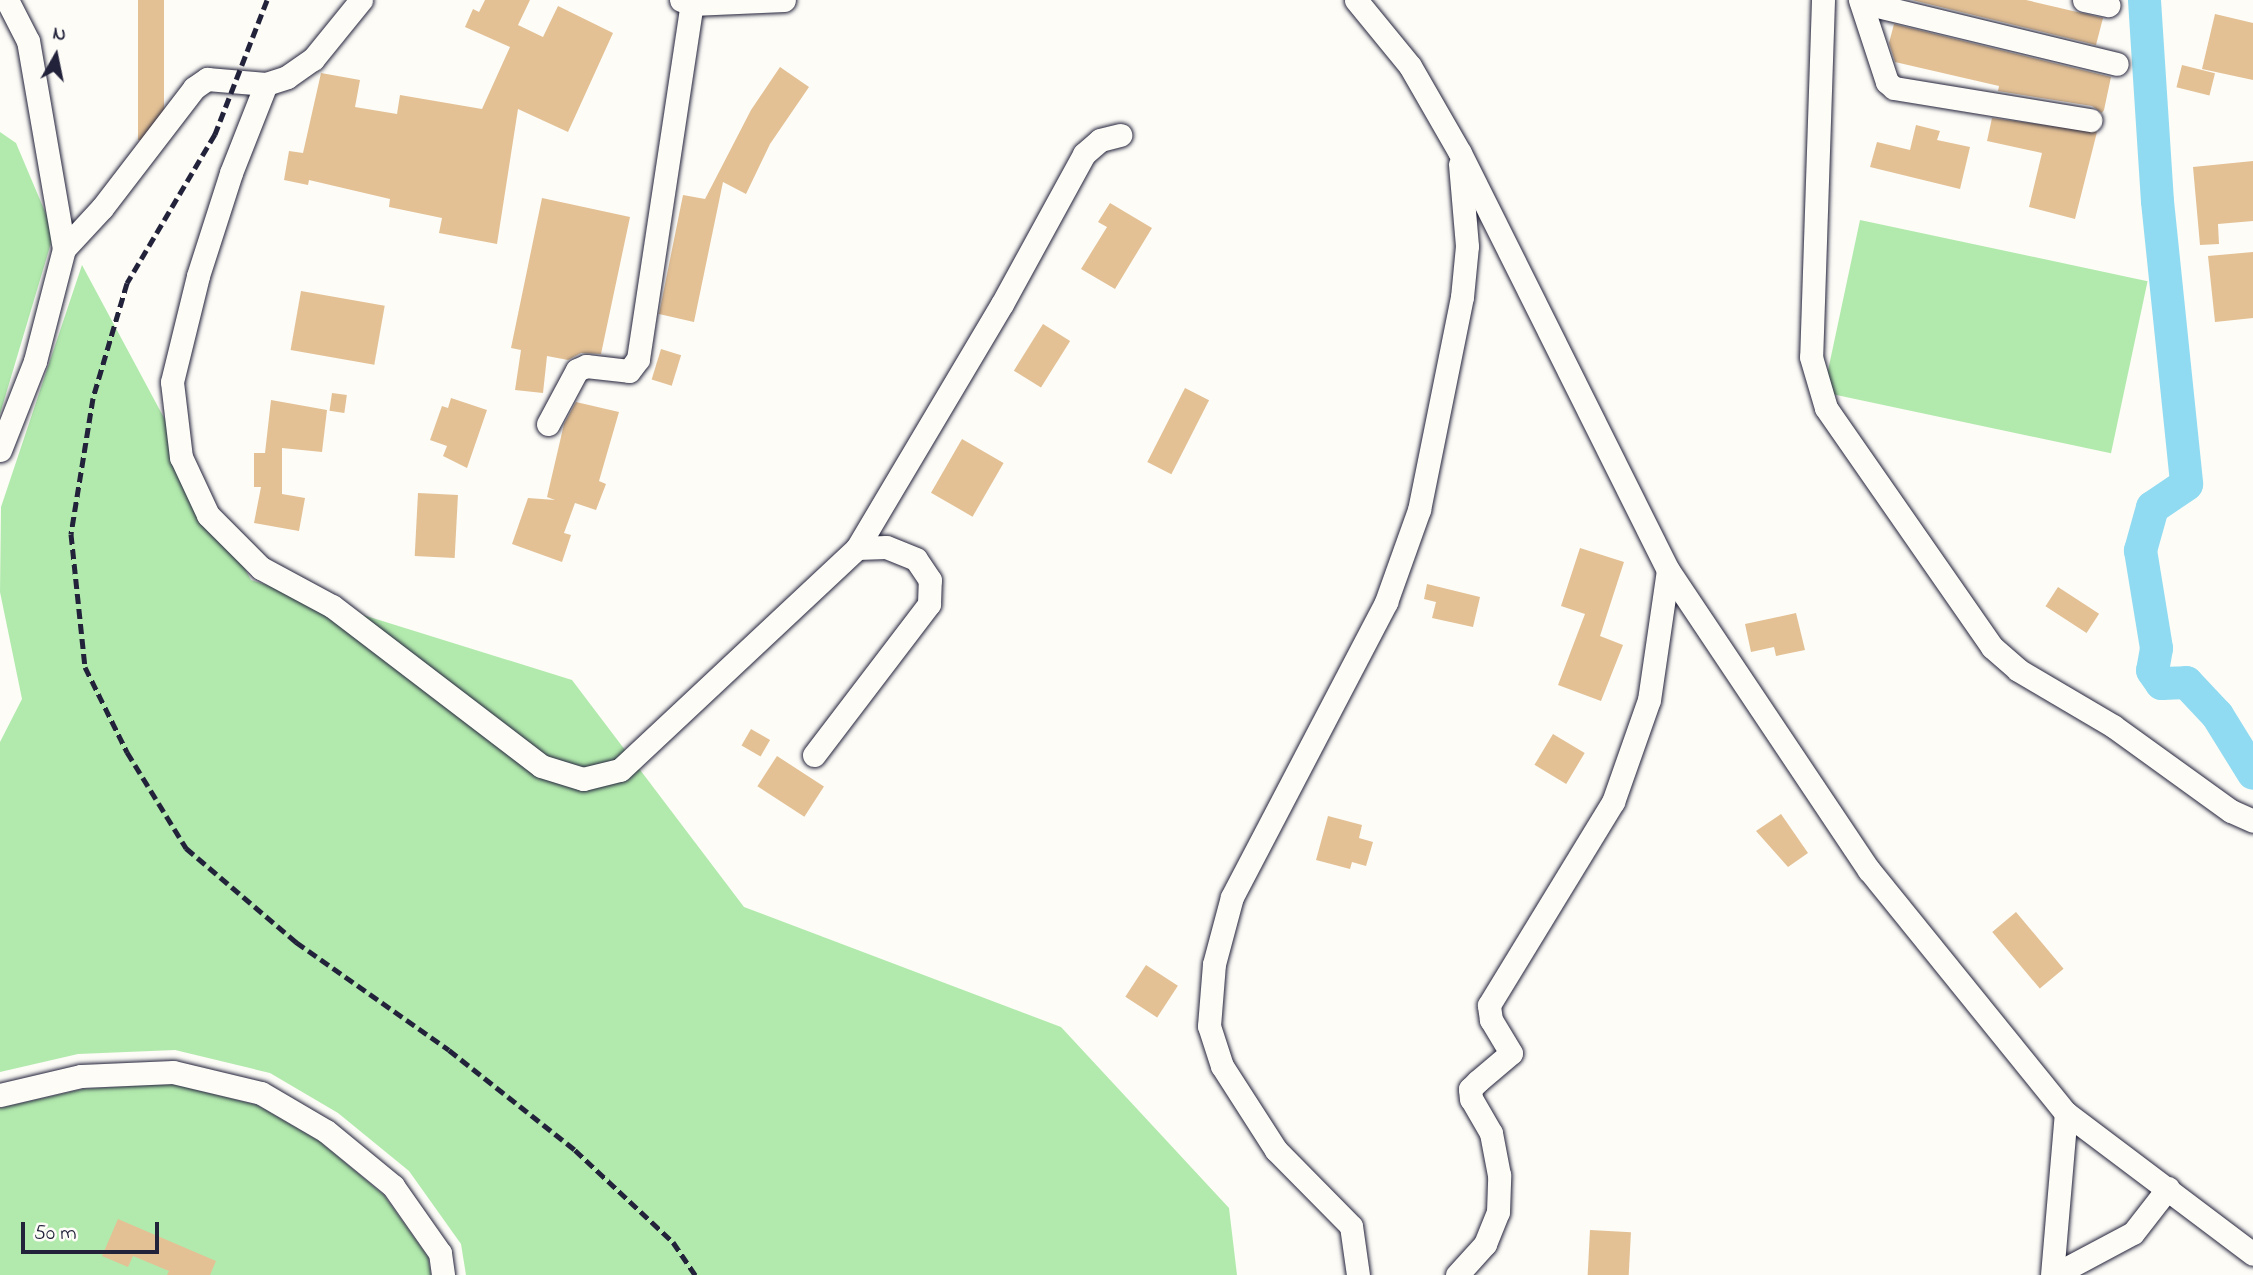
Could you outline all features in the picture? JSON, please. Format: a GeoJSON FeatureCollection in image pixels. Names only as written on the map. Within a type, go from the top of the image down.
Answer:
{"type":"FeatureCollection","features":[{"type":"Feature","properties":{"kind":"street"},"geometry":{"type":"LineString","coordinates":[[0,450],[35,361],[64,249],[28,41],[7,0]]}},
{"type":"Feature","properties":{"kind":"street"},"geometry":{"type":"LineString","coordinates":[[64,249],[102,208],[194,88],[207,79],[266,84],[287,77],[313,60],[361,0]]}},
{"type":"Feature","properties":{"kind":"street"},"geometry":{"type":"LineString","coordinates":[[548,424],[577,370],[586,366],[629,371],[638,359],[686,2],[784,0]]}},
{"type":"Feature","properties":{"kind":"street"},"geometry":{"type":"LineString","coordinates":[[1356,0],[1410,66],[1460,153],[1668,570],[1870,870],[2066,1113],[2253,1254]]}},
{"type":"Feature","properties":{"kind":"street"},"geometry":{"type":"LineString","coordinates":[[1822,0],[1811,358],[1826,408],[1992,647],[2018,670],[2113,726],[2231,811],[2253,821]]}},
{"type":"Feature","properties":{"kind":"street"},"geometry":{"type":"LineString","coordinates":[[2084,0],[2108,5]]}},
{"type":"Feature","properties":{"kind":"street"},"geometry":{"type":"LineString","coordinates":[[1861,1],[2117,64]]}},
{"type":"Feature","properties":{"kind":"street"},"geometry":{"type":"LineString","coordinates":[[1861,1],[1887,82],[1894,88],[2090,120]]}},
{"type":"Feature","properties":{"kind":"street"},"geometry":{"type":"LineString","coordinates":[[266,84],[198,276],[172,382],[181,457],[208,514],[261,568],[332,606],[541,766],[583,779],[621,770],[857,548],[1002,304],[1084,154],[1100,140],[1119,135]]}},
{"type":"Feature","properties":{"kind":"street"},"geometry":{"type":"LineString","coordinates":[[1358,1275],[1351,1226],[1276,1150],[1222,1066],[1209,1026],[1214,964],[1232,897],[1386,602],[1419,510],[1462,297],[1467,246],[1460,153]]}},
{"type":"Feature","properties":{"kind":"street"},"geometry":{"type":"LineString","coordinates":[[814,755],[929,604],[930,580],[916,559],[886,547],[857,548]]}},
{"type":"Feature","properties":{"kind":"street"},"geometry":{"type":"LineString","coordinates":[[1457,1275],[1485,1244],[1499,1212],[1499,1175],[1490,1133],[1471,1099],[1478,1081],[1511,1053],[1491,1020],[1489,1005],[1613,802],[1649,701],[1668,570]]}},
{"type":"Feature","properties":{"kind":"street"},"geometry":{"type":"LineString","coordinates":[[0,1095],[81,1076],[173,1072],[261,1093],[326,1131],[393,1186],[440,1252],[443,1275]]}},
{"type":"Feature","properties":{"kind":"street"},"geometry":{"type":"LineString","coordinates":[[2053,1275],[2066,1113]]}},
{"type":"Feature","properties":{"kind":"street"},"geometry":{"type":"LineString","coordinates":[[2053,1275],[2133,1233],[2168,1188]]}},
{"type":"Feature","properties":{"kind":"green space"},"geometry":{"type":"Polygon","coordinates":[[[0,132],[16,143],[54,233],[0,414],[0,132]]]}},
{"type":"Feature","properties":{"kind":"green space"},"geometry":{"type":"Polygon","coordinates":[[[1860,220],[2148,281],[2111,453],[1823,392],[1860,220]]]}},
{"type":"Feature","properties":{"kind":"green space"},"geometry":{"type":"Polygon","coordinates":[[[82,265],[251,580],[572,680],[744,907],[1061,1027],[1229,1208],[1237,1275],[466,1275],[461,1244],[409,1171],[338,1113],[270,1073],[175,1050],[78,1054],[0,1072],[0,742],[22,699],[0,592],[1,507],[82,265]]]}},
{"type":"Feature","properties":{"kind":"green space"},"geometry":{"type":"Polygon","coordinates":[[[172,1084],[257,1105],[319,1141],[384,1195],[428,1257],[431,1275],[0,1275],[0,1108],[83,1089],[172,1084]]]}},
{"type":"Feature","properties":{"kind":"building"},"geometry":{"type":"Polygon","coordinates":[[[138,0],[164,0],[164,140],[138,140],[138,0]]]}},
{"type":"Feature","properties":{"kind":"building"},"geometry":{"type":"Polygon","coordinates":[[[485,0],[530,0],[518,25],[543,37],[558,6],[613,33],[568,132],[518,109],[497,244],[439,233],[442,218],[389,207],[390,199],[309,180],[308,185],[284,180],[289,151],[303,153],[321,73],[360,80],[355,107],[397,114],[400,95],[482,109],[510,47],[465,27],[473,9],[479,12],[485,0]]]}},
{"type":"Feature","properties":{"kind":"building"},"geometry":{"type":"Polygon","coordinates":[[[1912,0],[2026,0],[2103,18],[2096,45],[1912,0]]]}},
{"type":"Feature","properties":{"kind":"building"},"geometry":{"type":"Polygon","coordinates":[[[2215,14],[2253,23],[2253,80],[2202,69],[2215,14]]]}},
{"type":"Feature","properties":{"kind":"building"},"geometry":{"type":"Polygon","coordinates":[[[1894,24],[2111,77],[2104,110],[2102,113],[2092,106],[1998,91],[1999,86],[1895,62],[1889,43],[1894,24]]]}},
{"type":"Feature","properties":{"kind":"building"},"geometry":{"type":"Polygon","coordinates":[[[2182,65],[2215,73],[2209,96],[2176,87],[2182,65]]]}},
{"type":"Feature","properties":{"kind":"building"},"geometry":{"type":"Polygon","coordinates":[[[780,67],[809,87],[770,144],[746,194],[723,182],[694,322],[659,314],[683,195],[705,199],[751,110],[780,67]]]}},
{"type":"Feature","properties":{"kind":"building"},"geometry":{"type":"Polygon","coordinates":[[[1992,118],[2097,132],[2075,219],[2029,207],[2042,153],[1987,141],[1992,118]]]}},
{"type":"Feature","properties":{"kind":"building"},"geometry":{"type":"Polygon","coordinates":[[[1916,125],[1940,131],[1937,140],[1970,147],[1960,189],[1870,167],[1877,142],[1910,150],[1916,125]]]}},
{"type":"Feature","properties":{"kind":"building"},"geometry":{"type":"Polygon","coordinates":[[[2253,161],[2253,221],[2218,224],[2219,244],[2200,245],[2193,167],[2253,161]]]}},
{"type":"Feature","properties":{"kind":"building"},"geometry":{"type":"Polygon","coordinates":[[[542,198],[630,217],[601,354],[581,353],[568,360],[547,356],[543,393],[515,390],[521,350],[511,348],[542,198]]]}},
{"type":"Feature","properties":{"kind":"building"},"geometry":{"type":"Polygon","coordinates":[[[1110,203],[1152,228],[1115,289],[1081,269],[1107,227],[1098,222],[1110,203]]]}},
{"type":"Feature","properties":{"kind":"building"},"geometry":{"type":"Polygon","coordinates":[[[2253,252],[2253,318],[2215,322],[2208,256],[2253,252]]]}},
{"type":"Feature","properties":{"kind":"building"},"geometry":{"type":"Polygon","coordinates":[[[301,291],[385,306],[374,365],[291,350],[301,291]]]}},
{"type":"Feature","properties":{"kind":"building"},"geometry":{"type":"Polygon","coordinates":[[[1043,324],[1070,341],[1041,388],[1014,371],[1043,324]]]}},
{"type":"Feature","properties":{"kind":"building"},"geometry":{"type":"Polygon","coordinates":[[[661,349],[681,355],[672,386],[652,380],[661,349]]]}},
{"type":"Feature","properties":{"kind":"building"},"geometry":{"type":"Polygon","coordinates":[[[1185,388],[1209,400],[1171,474],[1147,462],[1185,388]]]}},
{"type":"Feature","properties":{"kind":"building"},"geometry":{"type":"Polygon","coordinates":[[[332,393],[347,395],[344,413],[329,411],[332,393]]]}},
{"type":"Feature","properties":{"kind":"building"},"geometry":{"type":"Polygon","coordinates":[[[451,398],[487,410],[467,468],[443,456],[447,446],[430,440],[442,406],[448,408],[451,398]]]}},
{"type":"Feature","properties":{"kind":"building"},"geometry":{"type":"Polygon","coordinates":[[[271,400],[327,410],[322,452],[282,448],[282,494],[305,498],[299,531],[254,523],[261,487],[254,487],[254,453],[265,453],[271,400]]]}},
{"type":"Feature","properties":{"kind":"building"},"geometry":{"type":"Polygon","coordinates":[[[576,402],[619,412],[599,481],[606,484],[596,510],[575,503],[564,533],[571,535],[562,562],[512,544],[528,498],[555,500],[547,497],[564,424],[576,402]]]}},
{"type":"Feature","properties":{"kind":"building"},"geometry":{"type":"Polygon","coordinates":[[[962,439],[1004,463],[973,517],[931,493],[962,439]]]}},
{"type":"Feature","properties":{"kind":"building"},"geometry":{"type":"Polygon","coordinates":[[[418,493],[458,495],[455,558],[415,556],[418,493]]]}},
{"type":"Feature","properties":{"kind":"building"},"geometry":{"type":"Polygon","coordinates":[[[1580,548],[1624,562],[1600,636],[1623,645],[1601,701],[1558,685],[1585,614],[1561,606],[1580,548]]]}},
{"type":"Feature","properties":{"kind":"building"},"geometry":{"type":"Polygon","coordinates":[[[1427,584],[1480,597],[1473,627],[1432,618],[1436,602],[1424,599],[1427,584]]]}},
{"type":"Feature","properties":{"kind":"building"},"geometry":{"type":"Polygon","coordinates":[[[2058,587],[2099,614],[2087,633],[2045,606],[2058,587]]]}},
{"type":"Feature","properties":{"kind":"building"},"geometry":{"type":"Polygon","coordinates":[[[1796,613],[1805,650],[1776,656],[1774,647],[1751,652],[1745,624],[1796,613]]]}},
{"type":"Feature","properties":{"kind":"building"},"geometry":{"type":"Polygon","coordinates":[[[751,729],[770,740],[761,756],[742,745],[751,729]]]}},
{"type":"Feature","properties":{"kind":"building"},"geometry":{"type":"Polygon","coordinates":[[[1553,734],[1585,753],[1566,784],[1534,765],[1553,734]]]}},
{"type":"Feature","properties":{"kind":"building"},"geometry":{"type":"Polygon","coordinates":[[[777,756],[824,786],[804,817],[757,786],[777,756]]]}},
{"type":"Feature","properties":{"kind":"building"},"geometry":{"type":"Polygon","coordinates":[[[1781,814],[1808,853],[1788,867],[1756,831],[1781,814]]]}},
{"type":"Feature","properties":{"kind":"building"},"geometry":{"type":"Polygon","coordinates":[[[1328,816],[1362,825],[1359,838],[1373,842],[1366,866],[1352,862],[1350,869],[1316,860],[1328,816]]]}},
{"type":"Feature","properties":{"kind":"building"},"geometry":{"type":"Polygon","coordinates":[[[2016,912],[2064,969],[2040,989],[1992,932],[2016,912]]]}},
{"type":"Feature","properties":{"kind":"building"},"geometry":{"type":"Polygon","coordinates":[[[1146,965],[1178,986],[1157,1018],[1125,997],[1146,965]]]}},
{"type":"Feature","properties":{"kind":"building"},"geometry":{"type":"Polygon","coordinates":[[[118,1219],[216,1261],[210,1275],[167,1275],[169,1271],[133,1256],[128,1267],[102,1256],[118,1219]]]}},
{"type":"Feature","properties":{"kind":"building"},"geometry":{"type":"Polygon","coordinates":[[[1590,1230],[1631,1232],[1629,1275],[1588,1275],[1590,1230]]]}},
{"type":"Feature","properties":{"kind":"waterway"},"geometry":{"type":"LineString","coordinates":[[2144,0],[2157,201],[2186,484],[2152,507],[2140,550],[2156,648],[2152,670],[2161,683],[2186,682],[2217,715],[2253,773]]}},
{"type":"Feature","properties":{"kind":"railway"},"geometry":{"type":"LineString","coordinates":[[267,0],[215,134],[127,283],[93,398],[71,534],[85,667],[127,752],[186,848],[296,942],[449,1050],[575,1150],[673,1242],[695,1275]]}}]}
